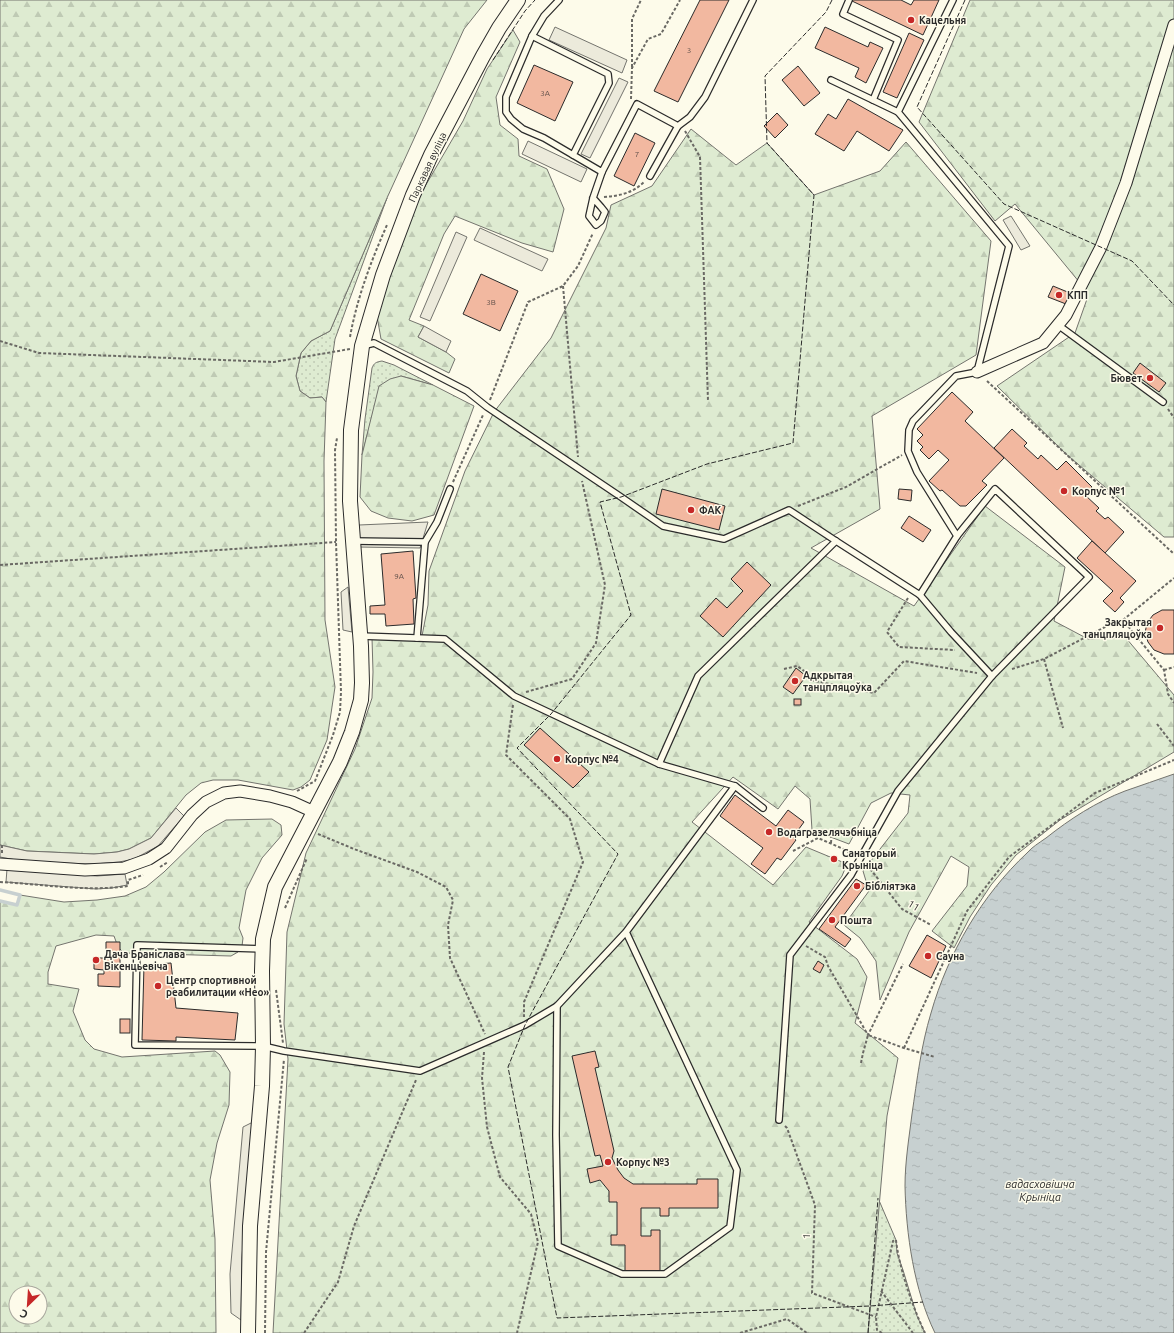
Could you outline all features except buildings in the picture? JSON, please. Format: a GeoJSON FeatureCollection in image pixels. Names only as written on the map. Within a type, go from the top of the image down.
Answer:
{"type":"FeatureCollection","features":[{"type":"Feature","properties":{"kind":"street","name":"Паркавая вуліца"},"geometry":{"type":"LineString","coordinates":[[248,1333],[250,1226],[262,1086],[263,939],[275,888],[340,762],[352,732],[361,700],[362,683],[350,501],[351,430],[356,344],[413,195],[431,155],[482,56],[518,0]]}},
{"type":"Feature","properties":{"kind":"street"},"geometry":{"type":"LineString","coordinates":[[977,372],[1043,343],[1066,315],[1101,248],[1126,183],[1174,25]]}},
{"type":"Feature","properties":{"kind":"street"},"geometry":{"type":"LineString","coordinates":[[0,864],[85,870],[124,868],[149,859],[166,848],[192,815],[206,802],[224,793],[240,791],[270,796],[292,802],[314,812]]}},
{"type":"Feature","properties":{"kind":"lane"},"geometry":{"type":"LineString","coordinates":[[559,0],[544,16],[532,36],[506,97],[506,112],[511,119],[523,129],[544,138],[602,172]]}},
{"type":"Feature","properties":{"kind":"lane"},"geometry":{"type":"LineString","coordinates":[[650,176],[678,126],[690,117],[705,97],[753,0]]}},
{"type":"Feature","properties":{"kind":"lane"},"geometry":{"type":"LineString","coordinates":[[849,0],[843,14],[898,40],[873,100]]}},
{"type":"Feature","properties":{"kind":"lane"},"geometry":{"type":"LineString","coordinates":[[898,112],[953,0]]}},
{"type":"Feature","properties":{"kind":"lane"},"geometry":{"type":"LineString","coordinates":[[532,36],[608,74],[609,83],[573,156]]}},
{"type":"Feature","properties":{"kind":"lane"},"geometry":{"type":"LineString","coordinates":[[831,80],[898,112],[1009,246],[977,372],[956,376],[913,420],[909,430],[908,451],[917,472],[957,536]]}},
{"type":"Feature","properties":{"kind":"lane"},"geometry":{"type":"LineString","coordinates":[[593,198],[602,206],[605,212],[596,225],[589,216],[593,198],[602,172],[637,104],[678,126]]}},
{"type":"Feature","properties":{"kind":"lane"},"geometry":{"type":"LineString","coordinates":[[1058,325],[1163,402]]}},
{"type":"Feature","properties":{"kind":"lane"},"geometry":{"type":"LineString","coordinates":[[356,344],[374,344],[467,391],[487,407],[621,496],[663,526],[724,539],[789,510],[836,542],[920,595],[951,632],[992,676]]}},
{"type":"Feature","properties":{"kind":"lane"},"geometry":{"type":"LineString","coordinates":[[417,638],[425,542],[437,522],[450,489]]}},
{"type":"Feature","properties":{"kind":"lane"},"geometry":{"type":"LineString","coordinates":[[779,1120],[790,955],[854,870],[898,791],[992,676],[1088,577],[995,489],[957,536],[920,595]]}},
{"type":"Feature","properties":{"kind":"lane"},"geometry":{"type":"LineString","coordinates":[[353,541],[425,542]]}},
{"type":"Feature","properties":{"kind":"lane"},"geometry":{"type":"LineString","coordinates":[[658,764],[698,676],[836,542]]}},
{"type":"Feature","properties":{"kind":"lane"},"geometry":{"type":"LineString","coordinates":[[359,636],[445,639],[514,696],[658,764],[735,786],[764,808]]}},
{"type":"Feature","properties":{"kind":"lane"},"geometry":{"type":"LineString","coordinates":[[263,949],[137,945],[135,1045],[263,1046],[284,1051],[420,1071],[525,1025],[557,1006],[626,932],[735,786]]}},
{"type":"Feature","properties":{"kind":"lane"},"geometry":{"type":"LineString","coordinates":[[557,1006],[556,1134],[558,1246],[622,1274],[665,1274],[730,1227],[737,1170],[626,932]]}},
{"type":"Feature","properties":{"kind":"path"},"geometry":{"type":"LineString","coordinates":[[631,115],[632,19],[641,0]]}},
{"type":"Feature","properties":{"kind":"path"},"geometry":{"type":"LineString","coordinates":[[632,68],[648,39],[661,34],[680,0]]}},
{"type":"Feature","properties":{"kind":"path"},"geometry":{"type":"LineString","coordinates":[[678,126],[684,129],[700,157],[708,401]]}},
{"type":"Feature","properties":{"kind":"path"},"geometry":{"type":"LineString","coordinates":[[593,198],[617,196],[637,189],[650,176]]}},
{"type":"Feature","properties":{"kind":"path"},"geometry":{"type":"LineString","coordinates":[[0,342],[39,353],[274,362],[348,349],[356,344],[356,306],[389,220]]}},
{"type":"Feature","properties":{"kind":"path"},"geometry":{"type":"LineString","coordinates":[[450,489],[487,407],[528,302],[563,286],[578,266],[596,225]]}},
{"type":"Feature","properties":{"kind":"path"},"geometry":{"type":"LineString","coordinates":[[524,1018],[524,1002],[583,862],[570,819],[506,755],[514,696],[572,679],[596,643],[605,585],[579,469],[563,286]]}},
{"type":"Feature","properties":{"kind":"path"},"geometry":{"type":"LineString","coordinates":[[347,357],[348,349]]}},
{"type":"Feature","properties":{"kind":"path"},"geometry":{"type":"LineString","coordinates":[[977,372],[1174,554]]}},
{"type":"Feature","properties":{"kind":"path"},"geometry":{"type":"LineString","coordinates":[[1163,402],[1174,418]]}},
{"type":"Feature","properties":{"kind":"path"},"geometry":{"type":"LineString","coordinates":[[297,791],[315,781],[333,735],[340,712],[341,692],[336,542],[337,434]]}},
{"type":"Feature","properties":{"kind":"path"},"geometry":{"type":"LineString","coordinates":[[789,510],[846,487],[908,451]]}},
{"type":"Feature","properties":{"kind":"path"},"geometry":{"type":"LineString","coordinates":[[0,565],[353,541]]}},
{"type":"Feature","properties":{"kind":"path"},"geometry":{"type":"LineString","coordinates":[[784,669],[797,666],[810,675],[810,680],[874,693],[904,662],[992,676],[1044,659],[1105,627],[1122,620],[1174,578]]}},
{"type":"Feature","properties":{"kind":"path"},"geometry":{"type":"LineString","coordinates":[[920,595],[909,598],[887,632],[899,647],[968,650]]}},
{"type":"Feature","properties":{"kind":"path"},"geometry":{"type":"LineString","coordinates":[[1122,620],[1164,670],[1168,694],[1174,703]]}},
{"type":"Feature","properties":{"kind":"path"},"geometry":{"type":"LineString","coordinates":[[1044,659],[1063,728]]}},
{"type":"Feature","properties":{"kind":"path"},"geometry":{"type":"LineString","coordinates":[[1164,670],[1174,667]]}},
{"type":"Feature","properties":{"kind":"path"},"geometry":{"type":"LineString","coordinates":[[1157,724],[1174,746]]}},
{"type":"Feature","properties":{"kind":"path"},"geometry":{"type":"LineString","coordinates":[[904,1048],[967,912],[1009,857],[1095,793],[1174,760]]}},
{"type":"Feature","properties":{"kind":"path"},"geometry":{"type":"LineString","coordinates":[[831,843],[832,829]]}},
{"type":"Feature","properties":{"kind":"path"},"geometry":{"type":"LineString","coordinates":[[318,834],[417,872],[446,887],[453,900],[448,925],[450,958],[485,1034],[482,1078],[487,1127],[500,1177],[531,1214],[538,1242],[517,1333]]}},
{"type":"Feature","properties":{"kind":"path"},"geometry":{"type":"LineString","coordinates":[[793,851],[818,838],[848,851],[854,870]]}},
{"type":"Feature","properties":{"kind":"path","name":"11"},"geometry":{"type":"LineString","coordinates":[[861,857],[902,908],[931,925]]}},
{"type":"Feature","properties":{"kind":"path"},"geometry":{"type":"LineString","coordinates":[[283,914],[307,858]]}},
{"type":"Feature","properties":{"kind":"path"},"geometry":{"type":"LineString","coordinates":[[801,941],[825,957],[828,966],[868,1034],[904,1048],[935,1057]]}},
{"type":"Feature","properties":{"kind":"path"},"geometry":{"type":"LineString","coordinates":[[861,1063],[868,1034],[903,964]]}},
{"type":"Feature","properties":{"kind":"path"},"geometry":{"type":"LineString","coordinates":[[265,1333],[266,1252],[284,1059],[276,986]]}},
{"type":"Feature","properties":{"kind":"path"},"geometry":{"type":"LineString","coordinates":[[485,1034],[491,1031]]}},
{"type":"Feature","properties":{"kind":"path"},"geometry":{"type":"LineString","coordinates":[[304,1333],[338,1282],[354,1226],[420,1071]]}},
{"type":"Feature","properties":{"kind":"path","name":"1"},"geometry":{"type":"LineString","coordinates":[[779,1120],[787,1128],[815,1205],[812,1293],[876,1317]]}},
{"type":"Feature","properties":{"kind":"path"},"geometry":{"type":"LineString","coordinates":[[882,1333],[877,1330],[876,1317],[892,1241],[896,1240],[897,1253],[917,1316],[925,1333]]}},
{"type":"Feature","properties":{"kind":"path"},"geometry":{"type":"LineString","coordinates":[[882,1291],[913,1333]]}},
{"type":"Feature","properties":{"kind":"path"},"geometry":{"type":"LineString","coordinates":[[740,1333],[787,1320],[807,1333]]}},
{"type":"Feature","properties":{"kind":"green space"},"geometry":{"type":"Polygon","coordinates":[[[0,0],[487,0],[464,29],[387,198],[330,331],[311,341],[301,353],[296,376],[300,391],[310,398],[322,397],[326,402],[324,461],[325,620],[335,687],[327,740],[310,780],[301,787],[293,790],[238,780],[213,780],[201,783],[186,795],[151,838],[129,849],[117,852],[94,854],[27,851],[0,845],[0,0]]]}},
{"type":"Feature","properties":{"kind":"green space"},"geometry":{"type":"Polygon","coordinates":[[[970,0],[1174,0],[1174,537],[1164,537],[1066,454],[997,386],[1075,333],[1087,299],[1080,283],[1015,204],[995,221],[919,122],[970,0]]]}},
{"type":"Feature","properties":{"kind":"green space"},"geometry":{"type":"Polygon","coordinates":[[[513,30],[520,42],[496,97],[500,125],[518,139],[519,156],[547,169],[564,209],[553,252],[522,243],[455,216],[444,234],[409,320],[424,326],[418,337],[446,352],[455,359],[449,373],[381,339],[377,316],[386,287],[420,195],[463,121],[487,69],[513,30]]]}},
{"type":"Feature","properties":{"kind":"green space"},"geometry":{"type":"Polygon","coordinates":[[[691,129],[736,165],[767,143],[814,195],[880,171],[906,142],[991,241],[976,355],[872,416],[880,509],[811,548],[914,606],[985,506],[1065,567],[1054,621],[1088,639],[1126,638],[1174,695],[1174,752],[1060,820],[1016,855],[991,885],[970,917],[954,948],[932,931],[967,886],[969,867],[951,856],[909,932],[880,1000],[876,961],[860,938],[844,925],[869,891],[863,871],[908,813],[910,795],[891,793],[871,803],[849,844],[812,830],[810,799],[795,786],[778,809],[733,777],[692,822],[773,885],[806,847],[847,864],[842,876],[809,922],[857,959],[867,977],[855,1023],[898,1058],[887,1116],[868,1333],[273,1333],[288,1059],[284,1024],[287,932],[306,853],[355,749],[372,698],[372,638],[421,641],[428,605],[429,571],[465,471],[494,412],[551,338],[606,228],[611,205],[652,186],[691,129]]]}},
{"type":"Feature","properties":{"kind":"green space"},"geometry":{"type":"Polygon","coordinates":[[[387,198],[335,339],[326,402],[322,397],[310,398],[300,391],[296,376],[301,353],[311,341],[330,331],[387,198]]]}},
{"type":"Feature","properties":{"kind":"green space"},"geometry":{"type":"Polygon","coordinates":[[[382,361],[394,365],[433,385],[401,376],[380,386],[362,455],[372,368],[376,363],[382,361]]]}},
{"type":"Feature","properties":{"kind":"green space"},"geometry":{"type":"Polygon","coordinates":[[[401,376],[433,385],[474,406],[434,515],[412,521],[388,518],[371,511],[360,497],[362,455],[379,386],[390,379],[401,376]]]}},
{"type":"Feature","properties":{"kind":"green space"},"geometry":{"type":"Polygon","coordinates":[[[272,819],[281,825],[282,835],[262,858],[246,890],[239,928],[243,938],[242,946],[238,952],[231,956],[124,953],[118,947],[114,936],[96,935],[56,946],[48,972],[48,984],[79,989],[73,1011],[85,1040],[94,1049],[122,1057],[215,1051],[220,1055],[230,1072],[229,1105],[217,1143],[210,1180],[215,1239],[216,1333],[0,1333],[0,901],[17,905],[20,895],[64,902],[97,900],[125,896],[146,887],[164,872],[205,832],[226,820],[272,819]]]}},
{"type":"Feature","properties":{"kind":"green space"},"geometry":{"type":"Polygon","coordinates":[[[878,1198],[896,1240],[897,1253],[917,1316],[925,1333],[868,1333],[878,1198]]]}},
{"type":"Feature","properties":{"kind":"shaded area"},"geometry":{"type":"Polygon","coordinates":[[[555,27],[627,60],[622,73],[549,40],[555,27]]]}},
{"type":"Feature","properties":{"kind":"shaded area"},"geometry":{"type":"Polygon","coordinates":[[[619,78],[628,82],[590,158],[581,154],[619,78]]]}},
{"type":"Feature","properties":{"kind":"shaded area"},"geometry":{"type":"Polygon","coordinates":[[[528,141],[587,169],[581,182],[522,154],[528,141]]]}},
{"type":"Feature","properties":{"kind":"shaded area"},"geometry":{"type":"Polygon","coordinates":[[[1011,216],[1030,246],[1021,250],[1003,220],[1011,216]]]}},
{"type":"Feature","properties":{"kind":"shaded area"},"geometry":{"type":"Polygon","coordinates":[[[480,228],[548,259],[542,271],[474,240],[480,228]]]}},
{"type":"Feature","properties":{"kind":"shaded area"},"geometry":{"type":"Polygon","coordinates":[[[456,232],[467,237],[430,321],[420,317],[456,232]]]}},
{"type":"Feature","properties":{"kind":"shaded area"},"geometry":{"type":"Polygon","coordinates":[[[424,326],[451,341],[446,352],[418,337],[424,326]]]}},
{"type":"Feature","properties":{"kind":"shaded area"},"geometry":{"type":"Polygon","coordinates":[[[428,522],[420,548],[358,547],[359,525],[428,522]]]}},
{"type":"Feature","properties":{"kind":"shaded area"},"geometry":{"type":"Polygon","coordinates":[[[348,587],[352,632],[343,630],[341,592],[348,587]]]}},
{"type":"Feature","properties":{"kind":"shaded area"},"geometry":{"type":"Polygon","coordinates":[[[176,808],[184,816],[158,846],[134,859],[94,864],[27,862],[0,857],[0,845],[27,851],[94,854],[117,852],[129,849],[151,838],[176,808]]]}},
{"type":"Feature","properties":{"kind":"shaded area"},"geometry":{"type":"Polygon","coordinates":[[[7,869],[97,876],[125,874],[127,885],[96,889],[6,882],[7,869]]]}},
{"type":"Feature","properties":{"kind":"shaded area"},"geometry":{"type":"Polygon","coordinates":[[[253,1122],[242,1257],[241,1320],[231,1313],[230,1274],[243,1127],[253,1122]]]}},
{"type":"Feature","properties":{"kind":"water","name":"вадасховішча Крыніца"},"geometry":{"type":"Polygon","coordinates":[[[1174,774],[1174,1333],[935,1333],[922,1299],[912,1261],[907,1223],[905,1177],[907,1150],[922,1050],[931,1013],[947,969],[968,926],[981,906],[995,887],[1031,849],[1064,824],[1104,800],[1174,774]]]}},
{"type":"Feature","properties":{"kind":"waterway"},"geometry":{"type":"LineString","coordinates":[[0,890],[20,895],[17,905],[0,901]]}},
{"type":"Feature","properties":{"kind":"fence"},"geometry":{"type":"LineString","coordinates":[[493,60],[525,11],[535,0]]}},
{"type":"Feature","properties":{"kind":"fence"},"geometry":{"type":"LineString","coordinates":[[832,0],[826,12],[765,76],[767,143],[814,195],[793,443],[707,464],[621,497],[600,502],[631,615],[551,714],[517,748],[618,854],[525,1025],[508,1067],[557,1318],[870,1306],[923,1302]]}},
{"type":"Feature","properties":{"kind":"fence"},"geometry":{"type":"LineString","coordinates":[[965,0],[917,107],[1004,204],[1132,261],[1174,305]]}},
{"type":"Feature","properties":{"kind":"fence"},"geometry":{"type":"LineString","coordinates":[[868,1333],[878,1198]]}},
{"type":"Feature","properties":{"kind":"place","name":"Кацельня"},"geometry":{"type":"Point","coordinates":[911,20]}},
{"type":"Feature","properties":{"kind":"place","name":"КПП"},"geometry":{"type":"Point","coordinates":[1059,295]}},
{"type":"Feature","properties":{"kind":"place","name":"Бювет"},"geometry":{"type":"Point","coordinates":[1150,378]}},
{"type":"Feature","properties":{"kind":"place","name":"Корпус №1"},"geometry":{"type":"Point","coordinates":[1064,491]}},
{"type":"Feature","properties":{"kind":"place","name":"ФАК"},"geometry":{"type":"Point","coordinates":[691,510]}},
{"type":"Feature","properties":{"kind":"place","name":"Закрытая танцпляцоўка"},"geometry":{"type":"Point","coordinates":[1160,628]}},
{"type":"Feature","properties":{"kind":"place","name":"Адкрытая танцпляцоўка"},"geometry":{"type":"Point","coordinates":[795,681]}},
{"type":"Feature","properties":{"kind":"place","name":"Корпус №4"},"geometry":{"type":"Point","coordinates":[557,759]}},
{"type":"Feature","properties":{"kind":"place","name":"Водагразелячэбніца"},"geometry":{"type":"Point","coordinates":[769,832]}},
{"type":"Feature","properties":{"kind":"place","name":"Санаторый Крыніца"},"geometry":{"type":"Point","coordinates":[834,859]}},
{"type":"Feature","properties":{"kind":"place","name":"Бібліятэка"},"geometry":{"type":"Point","coordinates":[857,886]}},
{"type":"Feature","properties":{"kind":"place","name":"Пошта"},"geometry":{"type":"Point","coordinates":[832,920]}},
{"type":"Feature","properties":{"kind":"place","name":"Сауна"},"geometry":{"type":"Point","coordinates":[928,956]}},
{"type":"Feature","properties":{"kind":"place","name":"Дача Браніслава Вікенцьевіча"},"geometry":{"type":"Point","coordinates":[96,960]}},
{"type":"Feature","properties":{"kind":"place","name":"Центр спортивной реабилитации «Нео»"},"geometry":{"type":"Point","coordinates":[158,986]}},
{"type":"Feature","properties":{"kind":"place","name":"Корпус №3"},"geometry":{"type":"Point","coordinates":[608,1162]}}]}
